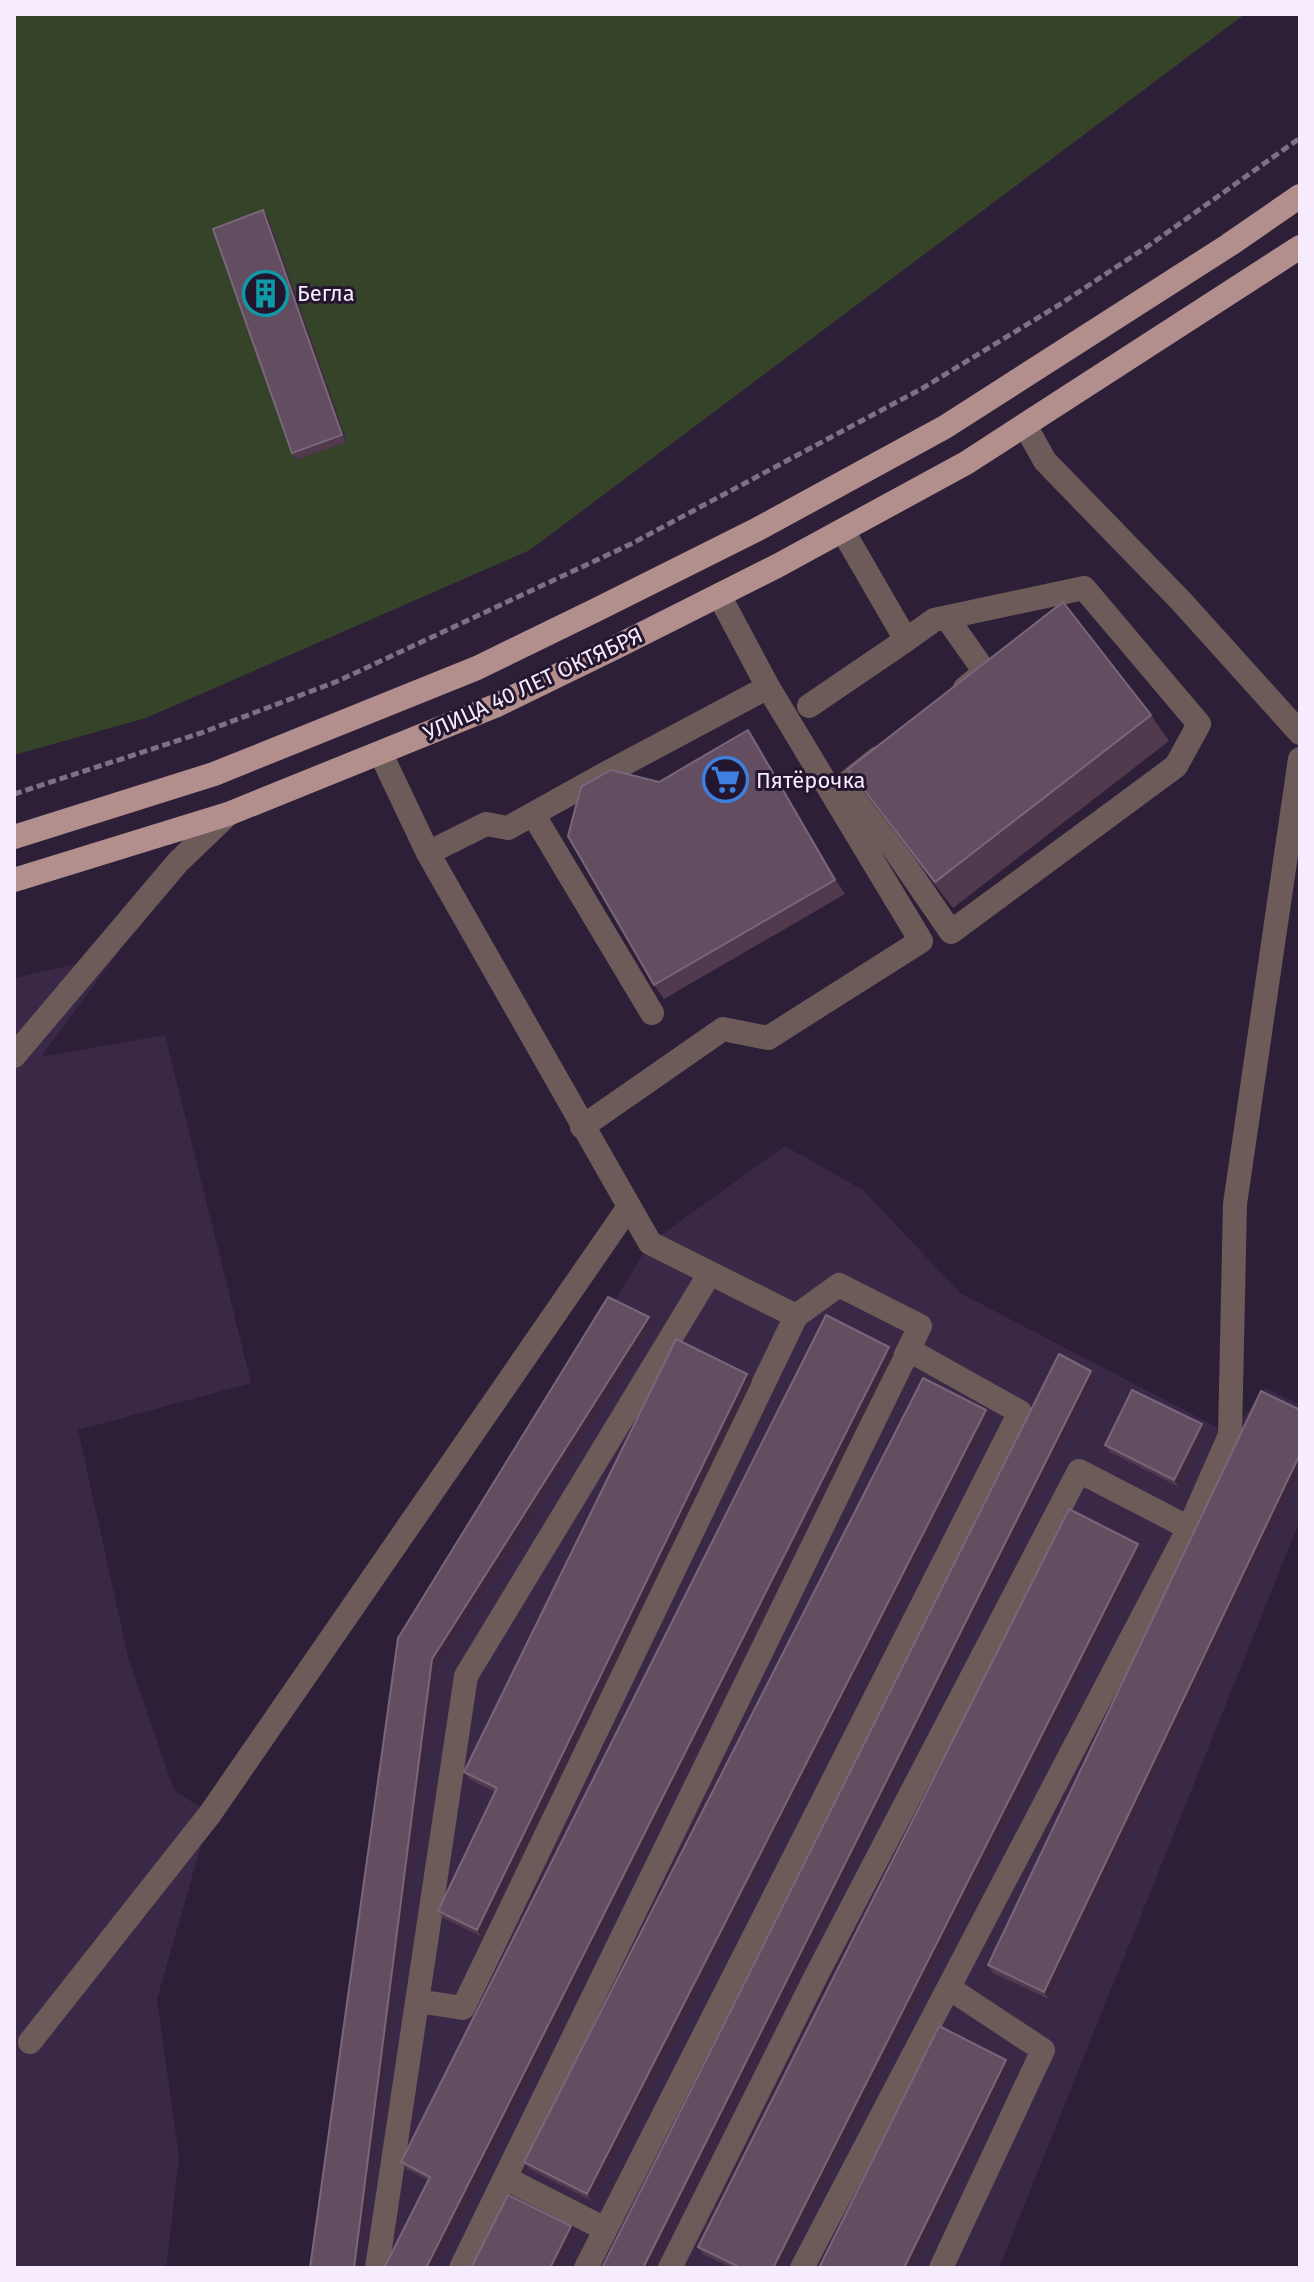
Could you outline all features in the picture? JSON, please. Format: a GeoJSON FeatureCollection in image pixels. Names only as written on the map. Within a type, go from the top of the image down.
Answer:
{"type":"FeatureCollection","features":[{"type":"Feature","properties":{"kind":"main road","name":"УЛИЦА 40 ЛЕТ ОКТЯБРЯ"},"geometry":{"type":"LineString","coordinates":[[14,837],[214,774],[477,668],[758,529],[887,460],[1003,392],[1300,196]]}},
{"type":"Feature","properties":{"kind":"main road","name":"УЛИЦА 40 ЛЕТ ОКТЯБРЯ"},"geometry":{"type":"LineString","coordinates":[[14,880],[228,814],[495,706],[719,595],[966,463],[1300,247]]}},
{"type":"Feature","properties":{"kind":"lane"},"geometry":{"type":"LineString","coordinates":[[1026,427],[1045,461],[1181,601],[1300,733]]}},
{"type":"Feature","properties":{"kind":"lane"},"geometry":{"type":"LineString","coordinates":[[843,531],[906,640]]}},
{"type":"Feature","properties":{"kind":"lane"},"geometry":{"type":"LineString","coordinates":[[809,706],[934,620],[1084,588],[1199,724],[1176,766],[951,932],[848,782],[894,745]]}},
{"type":"Feature","properties":{"kind":"lane"},"geometry":{"type":"LineString","coordinates":[[582,1127],[723,1029],[768,1038],[921,941],[768,687],[719,595]]}},
{"type":"Feature","properties":{"kind":"lane"},"geometry":{"type":"LineString","coordinates":[[947,618],[985,672],[951,699]]}},
{"type":"Feature","properties":{"kind":"lane"},"geometry":{"type":"LineString","coordinates":[[428,853],[486,824],[508,828],[768,687]]}},
{"type":"Feature","properties":{"kind":"lane"},"geometry":{"type":"LineString","coordinates":[[381,754],[428,853],[650,1243],[796,1316]]}},
{"type":"Feature","properties":{"kind":"lane"},"geometry":{"type":"LineString","coordinates":[[802,2268],[1189,1528],[1230,1435],[1235,1204],[1300,759]]}},
{"type":"Feature","properties":{"kind":"lane"},"geometry":{"type":"LineString","coordinates":[[14,1056],[178,862],[228,814]]}},
{"type":"Feature","properties":{"kind":"lane"},"geometry":{"type":"LineString","coordinates":[[533,814],[652,1013]]}},
{"type":"Feature","properties":{"kind":"lane"},"geometry":{"type":"LineString","coordinates":[[30,2042],[210,1814],[628,1208]]}},
{"type":"Feature","properties":{"kind":"lane"},"geometry":{"type":"LineString","coordinates":[[377,2268],[466,1676],[710,1273]]}},
{"type":"Feature","properties":{"kind":"lane"},"geometry":{"type":"LineString","coordinates":[[417,2001],[463,2008],[796,1316],[839,1285],[920,1326],[461,2268]]}},
{"type":"Feature","properties":{"kind":"lane"},"geometry":{"type":"LineString","coordinates":[[586,2268],[1020,1412],[909,1350]]}},
{"type":"Feature","properties":{"kind":"lane"},"geometry":{"type":"LineString","coordinates":[[680,2265],[816,1976],[1079,1471],[1189,1528]]}},
{"type":"Feature","properties":{"kind":"lane"},"geometry":{"type":"LineString","coordinates":[[941,2268],[1043,2050],[949,1988]]}},
{"type":"Feature","properties":{"kind":"lane"},"geometry":{"type":"LineString","coordinates":[[505,2178],[605,2229]]}},
{"type":"Feature","properties":{"kind":"path"},"geometry":{"type":"LineString","coordinates":[[14,794],[201,733],[338,681],[631,544],[948,373],[1138,253],[1300,138]]}},
{"type":"Feature","properties":{"kind":"shaded area"},"geometry":{"type":"Polygon","coordinates":[[[116,955],[41,1057],[165,1035],[251,1383],[78,1430],[128,1657],[174,1790],[210,1814],[157,1999],[179,2158],[166,2268],[14,2268],[14,978],[116,955]]]}},
{"type":"Feature","properties":{"kind":"shaded area"},"geometry":{"type":"Polygon","coordinates":[[[785,1146],[863,1190],[960,1293],[1230,1434],[1266,1388],[1300,1405],[1300,1520],[999,2268],[316,2268],[403,1645],[650,1243],[785,1146]]]}},
{"type":"Feature","properties":{"kind":"green space"},"geometry":{"type":"Polygon","coordinates":[[[14,14],[1245,14],[530,550],[146,718],[14,755],[14,14]]]}},
{"type":"Feature","properties":{"kind":"building","name":"Бегла"},"geometry":{"type":"Polygon","coordinates":[[[263,210],[342,435],[292,453],[213,229],[263,210]]]}},
{"type":"Feature","properties":{"kind":"building"},"geometry":{"type":"Polygon","coordinates":[[[1063,602],[1151,715],[935,882],[848,769],[1063,602]]]}},
{"type":"Feature","properties":{"kind":"building"},"geometry":{"type":"Polygon","coordinates":[[[748,730],[835,880],[654,985],[568,836],[581,787],[611,770],[659,782],[748,730]]]}},
{"type":"Feature","properties":{"kind":"building"},"geometry":{"type":"Polygon","coordinates":[[[608,1297],[649,1317],[432,1659],[354,2268],[310,2268],[398,1638],[608,1297]]]}},
{"type":"Feature","properties":{"kind":"building"},"geometry":{"type":"Polygon","coordinates":[[[826,1315],[889,1347],[426,2268],[384,2268],[430,2177],[401,2162],[826,1315]]]}},
{"type":"Feature","properties":{"kind":"building"},"geometry":{"type":"Polygon","coordinates":[[[676,1339],[747,1374],[477,1930],[438,1911],[497,1788],[464,1772],[676,1339]]]}},
{"type":"Feature","properties":{"kind":"building"},"geometry":{"type":"Polygon","coordinates":[[[1059,1354],[1091,1371],[643,2268],[602,2268],[1059,1354]]]}},
{"type":"Feature","properties":{"kind":"building"},"geometry":{"type":"Polygon","coordinates":[[[923,1378],[986,1410],[587,2194],[524,2162],[923,1378]]]}},
{"type":"Feature","properties":{"kind":"building"},"geometry":{"type":"Polygon","coordinates":[[[1132,1390],[1202,1424],[1174,1480],[1105,1445],[1132,1390]]]}},
{"type":"Feature","properties":{"kind":"building"},"geometry":{"type":"Polygon","coordinates":[[[1261,1391],[1300,1410],[1300,1454],[1044,1992],[988,1965],[1261,1391]]]}},
{"type":"Feature","properties":{"kind":"building"},"geometry":{"type":"Polygon","coordinates":[[[1069,1509],[1138,1544],[773,2268],[741,2268],[698,2247],[1069,1509]]]}},
{"type":"Feature","properties":{"kind":"building"},"geometry":{"type":"Polygon","coordinates":[[[939,2026],[1006,2060],[904,2268],[819,2268],[939,2026]]]}},
{"type":"Feature","properties":{"kind":"building"},"geometry":{"type":"Polygon","coordinates":[[[508,2195],[571,2226],[550,2268],[471,2268],[508,2195]]]}},
{"type":"Feature","properties":{"kind":"place","name":"Бегла"},"geometry":{"type":"Point","coordinates":[266,293]}},
{"type":"Feature","properties":{"kind":"place","name":"Пятёрочка"},"geometry":{"type":"Point","coordinates":[725,780]}}]}
